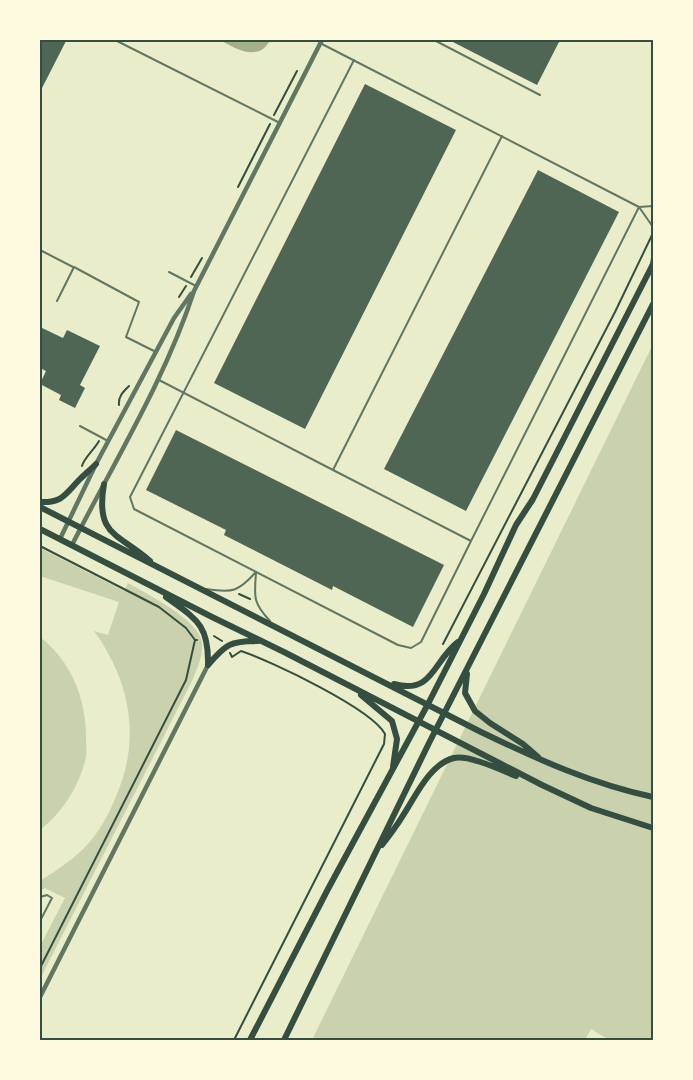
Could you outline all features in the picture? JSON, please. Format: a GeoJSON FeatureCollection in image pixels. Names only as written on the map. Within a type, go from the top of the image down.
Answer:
{"type":"FeatureCollection","features":[{"type":"Feature","properties":{"kind":"main road"},"geometry":{"type":"LineString","coordinates":[[250,1040],[328,889],[419,722],[516,525],[533,499],[651,267]]}},
{"type":"Feature","properties":{"kind":"main road"},"geometry":{"type":"LineString","coordinates":[[284,1040],[436,730],[653,304]]}},
{"type":"Feature","properties":{"kind":"main road"},"geometry":{"type":"LineString","coordinates":[[40,502],[51,502],[67,495],[78,481],[96,464]]}},
{"type":"Feature","properties":{"kind":"main road"},"geometry":{"type":"LineString","coordinates":[[104,484],[101,511],[106,526],[115,536],[140,552],[157,567]]}},
{"type":"Feature","properties":{"kind":"main road"},"geometry":{"type":"LineString","coordinates":[[40,507],[545,763],[592,780],[653,797]]}},
{"type":"Feature","properties":{"kind":"main road"},"geometry":{"type":"LineString","coordinates":[[40,528],[542,786],[591,808],[653,828]]}},
{"type":"Feature","properties":{"kind":"main road"},"geometry":{"type":"LineString","coordinates":[[150,585],[192,616],[200,625],[209,646],[208,665]]}},
{"type":"Feature","properties":{"kind":"main road"},"geometry":{"type":"LineString","coordinates":[[381,681],[405,687],[423,683],[448,650],[461,639]]}},
{"type":"Feature","properties":{"kind":"main road"},"geometry":{"type":"LineString","coordinates":[[208,665],[226,646],[236,642],[262,642]]}},
{"type":"Feature","properties":{"kind":"main road"},"geometry":{"type":"LineString","coordinates":[[469,665],[465,693],[475,711],[523,744],[545,763]]}},
{"type":"Feature","properties":{"kind":"main road"},"geometry":{"type":"LineString","coordinates":[[352,687],[392,721],[397,739],[392,773]]}},
{"type":"Feature","properties":{"kind":"main road"},"geometry":{"type":"LineString","coordinates":[[373,859],[401,820],[424,783],[444,762],[455,758],[464,758],[542,786]]}},
{"type":"Feature","properties":{"kind":"street"},"geometry":{"type":"LineString","coordinates":[[72,545],[157,379],[183,323],[195,289],[321,41]]}},
{"type":"Feature","properties":{"kind":"street"},"geometry":{"type":"LineString","coordinates":[[60,539],[96,464],[174,318],[195,289]]}},
{"type":"Feature","properties":{"kind":"street"},"geometry":{"type":"LineString","coordinates":[[40,997],[208,665]]}},
{"type":"Feature","properties":{"kind":"lane"},"geometry":{"type":"LineString","coordinates":[[115,40],[280,123]]}},
{"type":"Feature","properties":{"kind":"lane"},"geometry":{"type":"LineString","coordinates":[[434,40],[540,95]]}},
{"type":"Feature","properties":{"kind":"lane"},"geometry":{"type":"LineString","coordinates":[[321,41],[354,60],[639,207],[653,227]]}},
{"type":"Feature","properties":{"kind":"lane"},"geometry":{"type":"LineString","coordinates":[[354,60],[130,497],[134,508],[256,572],[398,645],[411,648],[421,642],[639,207]]}},
{"type":"Feature","properties":{"kind":"lane"},"geometry":{"type":"LineString","coordinates":[[334,470],[502,136]]}},
{"type":"Feature","properties":{"kind":"lane"},"geometry":{"type":"LineString","coordinates":[[639,207],[653,206]]}},
{"type":"Feature","properties":{"kind":"lane"},"geometry":{"type":"LineString","coordinates":[[40,250],[139,302],[126,337],[156,352]]}},
{"type":"Feature","properties":{"kind":"lane"},"geometry":{"type":"LineString","coordinates":[[651,267],[653,253]]}},
{"type":"Feature","properties":{"kind":"lane"},"geometry":{"type":"LineString","coordinates":[[57,301],[74,267]]}},
{"type":"Feature","properties":{"kind":"lane"},"geometry":{"type":"LineString","coordinates":[[168,272],[195,289]]}},
{"type":"Feature","properties":{"kind":"lane"},"geometry":{"type":"LineString","coordinates":[[157,379],[471,541]]}},
{"type":"Feature","properties":{"kind":"lane"},"geometry":{"type":"LineString","coordinates":[[80,426],[108,441]]}},
{"type":"Feature","properties":{"kind":"lane"},"geometry":{"type":"LineString","coordinates":[[199,588],[227,592],[243,586],[256,572]]}},
{"type":"Feature","properties":{"kind":"lane"},"geometry":{"type":"LineString","coordinates":[[256,572],[255,590],[258,608],[275,627]]}},
{"type":"Feature","properties":{"kind":"lane"},"geometry":{"type":"LineString","coordinates":[[40,897],[47,895],[52,898],[40,920]]}},
{"type":"Feature","properties":{"kind":"path"},"geometry":{"type":"LineString","coordinates":[[439,651],[483,570],[616,312],[653,233]]}},
{"type":"Feature","properties":{"kind":"path"},"geometry":{"type":"LineString","coordinates":[[40,546],[159,607],[186,628],[195,640],[186,680],[40,968]]}},
{"type":"Feature","properties":{"kind":"path"},"geometry":{"type":"LineString","coordinates":[[239,594],[251,600]]}},
{"type":"Feature","properties":{"kind":"path"},"geometry":{"type":"LineString","coordinates":[[195,640],[206,637]]}},
{"type":"Feature","properties":{"kind":"path"},"geometry":{"type":"LineString","coordinates":[[231,654],[232,657],[241,651],[262,658],[356,707],[382,728],[385,734],[384,744],[234,1040]]}},
{"type":"Feature","properties":{"kind":"path"},"geometry":{"type":"LineString","coordinates":[[385,734],[390,732]]}},
{"type":"Feature","properties":{"kind":"shaded area"},"geometry":{"type":"Polygon","coordinates":[[[220,40],[271,40],[263,49],[246,52],[220,40]]]}},
{"type":"Feature","properties":{"kind":"shaded area"},"geometry":{"type":"Polygon","coordinates":[[[653,344],[653,1040],[609,1040],[591,1029],[585,1040],[312,1040],[653,344]]]}},
{"type":"Feature","properties":{"kind":"shaded area"},"geometry":{"type":"Polygon","coordinates":[[[40,548],[124,591],[128,583],[171,608],[192,625],[199,634],[202,643],[202,653],[192,681],[40,979],[40,946],[65,898],[45,888],[40,891],[40,881],[83,849],[105,820],[124,773],[129,752],[130,731],[128,710],[116,670],[94,631],[108,635],[119,602],[40,576],[40,548]]]}},
{"type":"Feature","properties":{"kind":"shaded area"},"geometry":{"type":"Polygon","coordinates":[[[40,637],[60,657],[75,681],[83,708],[86,757],[75,788],[56,815],[40,830],[40,637]]]}},
{"type":"Feature","properties":{"kind":"building"},"geometry":{"type":"Polygon","coordinates":[[[40,40],[66,41],[40,92],[40,40]]]}},
{"type":"Feature","properties":{"kind":"building"},"geometry":{"type":"Polygon","coordinates":[[[449,40],[560,40],[537,85],[449,40]]]}},
{"type":"Feature","properties":{"kind":"building"},"geometry":{"type":"Polygon","coordinates":[[[365,84],[456,130],[305,429],[214,383],[365,84]]]}},
{"type":"Feature","properties":{"kind":"building"},"geometry":{"type":"Polygon","coordinates":[[[538,170],[619,212],[466,511],[384,469],[538,170]]]}},
{"type":"Feature","properties":{"kind":"building"},"geometry":{"type":"Polygon","coordinates":[[[40,327],[63,338],[67,330],[100,346],[80,385],[85,388],[75,408],[59,400],[61,395],[40,384],[46,371],[40,368],[40,327]]]}},
{"type":"Feature","properties":{"kind":"building"},"geometry":{"type":"Polygon","coordinates":[[[176,430],[444,565],[413,627],[333,586],[332,590],[224,535],[226,530],[146,490],[176,430]]]}}]}
